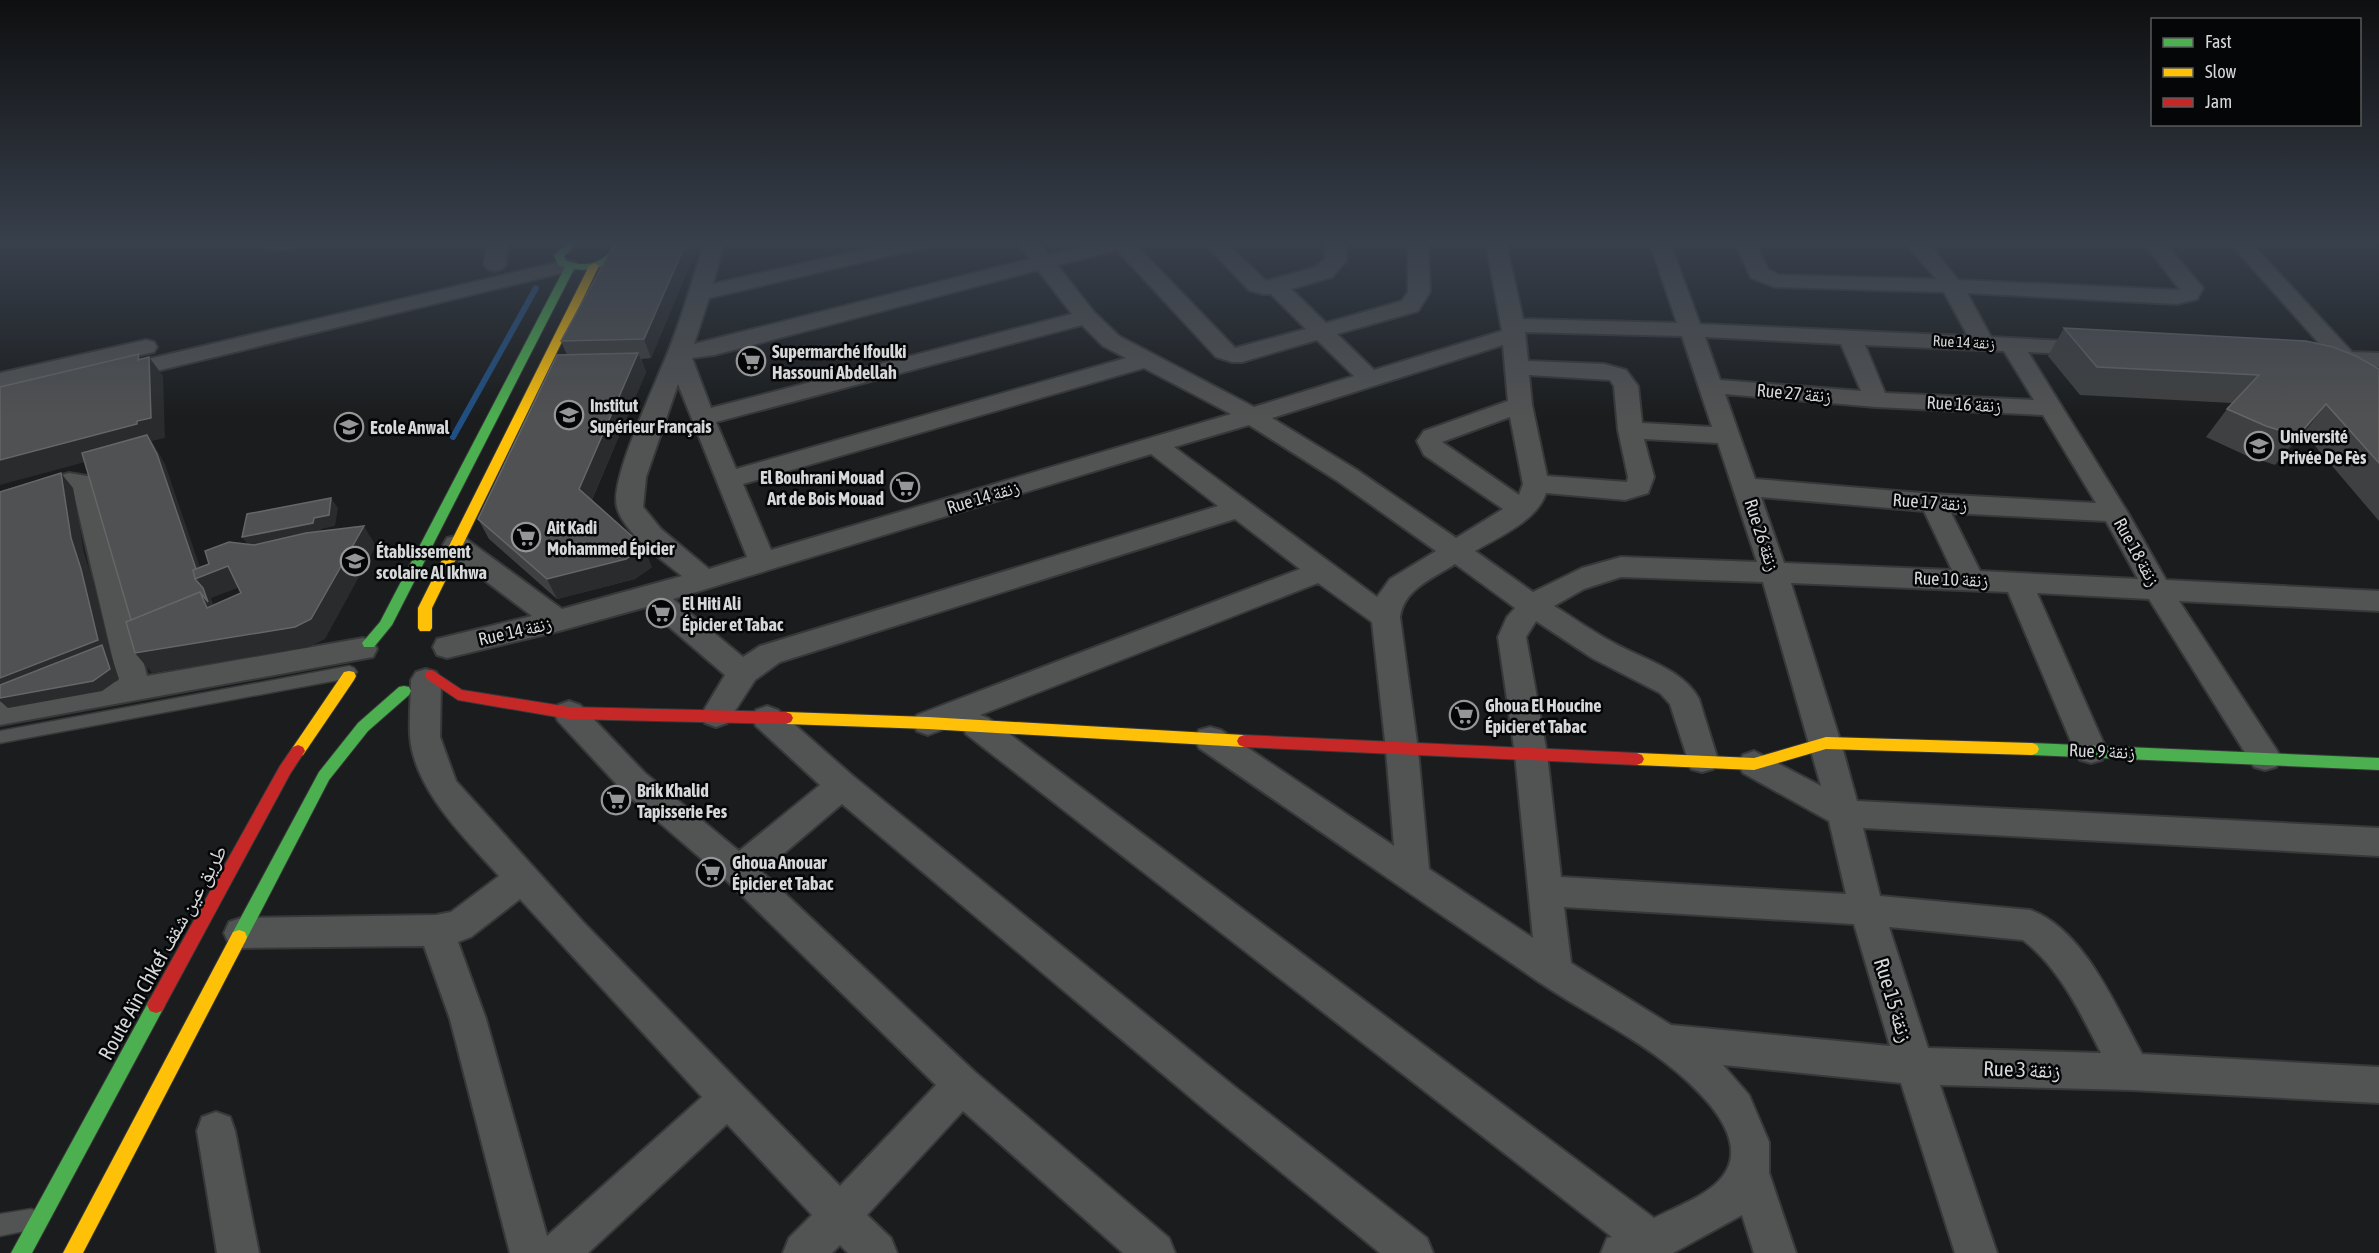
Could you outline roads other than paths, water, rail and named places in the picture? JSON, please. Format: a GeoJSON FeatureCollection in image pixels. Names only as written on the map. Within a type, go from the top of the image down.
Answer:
{"type":"FeatureCollection","features":[{"type":"Feature","properties":{"kind":"main road","name":"Route Aïn Chkef طريق عين شقف"},"geometry":{"type":"LineString","coordinates":[[21,1253],[285,770],[384,625],[545,301]]}},
{"type":"Feature","properties":{"kind":"main road"},"geometry":{"type":"LineString","coordinates":[[424,628],[425,608],[544,367],[580,301]]}},
{"type":"Feature","properties":{"kind":"main road"},"geometry":{"type":"LineString","coordinates":[[73,1253],[324,776],[363,727],[432,669],[446,641],[438,633],[424,628],[405,628],[358,660],[353,687],[361,692]]}},
{"type":"Feature","properties":{"kind":"main road"},"geometry":{"type":"LineString","coordinates":[[380,695],[432,669]]}},
{"type":"Feature","properties":{"kind":"main road"},"geometry":{"type":"LineString","coordinates":[[432,669],[458,695],[569,713],[716,715],[928,723],[1402,750],[1702,760],[1754,764]]}},
{"type":"Feature","properties":{"kind":"main road","name":"Rue 9 زنقة"},"geometry":{"type":"LineString","coordinates":[[1754,764],[1826,743],[2091,751],[2379,764]]}},
{"type":"Feature","properties":{"kind":"street"},"geometry":{"type":"LineString","coordinates":[[0,396],[4,387],[0,382],[312,301]]}},
{"type":"Feature","properties":{"kind":"street"},"geometry":{"type":"LineString","coordinates":[[0,401],[390,301]]}},
{"type":"Feature","properties":{"kind":"street"},"geometry":{"type":"LineString","coordinates":[[695,301],[667,362],[630,488],[629,504],[635,516],[645,527],[705,580]]}},
{"type":"Feature","properties":{"kind":"street"},"geometry":{"type":"LineString","coordinates":[[667,362],[871,301]]}},
{"type":"Feature","properties":{"kind":"street"},"geometry":{"type":"LineString","coordinates":[[1074,301],[1111,341],[1251,416],[1348,476],[1533,606],[1602,650],[1670,685],[1684,699],[1702,760]]}},
{"type":"Feature","properties":{"kind":"street"},"geometry":{"type":"LineString","coordinates":[[1176,301],[1224,352],[1232,355],[1242,355],[1410,306],[1413,301]]}},
{"type":"Feature","properties":{"kind":"street"},"geometry":{"type":"LineString","coordinates":[[1290,301],[1369,378]]}},
{"type":"Feature","properties":{"kind":"street"},"geometry":{"type":"LineString","coordinates":[[1413,877],[1402,750],[1386,617],[1388,602],[1400,586],[1522,509],[1531,499],[1536,484],[1520,405],[1514,330],[1508,301]]}},
{"type":"Feature","properties":{"kind":"street"},"geometry":{"type":"LineString","coordinates":[[1681,301],[1691,330]]}},
{"type":"Feature","properties":{"kind":"street"},"geometry":{"type":"LineString","coordinates":[[1960,301],[1983,343]]}},
{"type":"Feature","properties":{"kind":"street"},"geometry":{"type":"LineString","coordinates":[[2294,301],[2379,395]]}},
{"type":"Feature","properties":{"kind":"street"},"geometry":{"type":"LineString","coordinates":[[702,418],[1086,317]]}},
{"type":"Feature","properties":{"kind":"street","name":"Rue 14 زنقة"},"geometry":{"type":"LineString","coordinates":[[432,669],[559,621],[763,563],[1251,416],[1514,330],[1691,330],[2108,349]]}},
{"type":"Feature","properties":{"kind":"street","name":"Rue 26 زنقة"},"geometry":{"type":"LineString","coordinates":[[1691,330],[1746,487],[1826,743]]}},
{"type":"Feature","properties":{"kind":"street"},"geometry":{"type":"LineString","coordinates":[[1850,337],[1876,400]]}},
{"type":"Feature","properties":{"kind":"street","name":"Rue 18 زنقة"},"geometry":{"type":"LineString","coordinates":[[2013,345],[2115,513],[2158,590],[2265,758]]}},
{"type":"Feature","properties":{"kind":"street"},"geometry":{"type":"LineString","coordinates":[[2298,357],[2379,360]]}},
{"type":"Feature","properties":{"kind":"street"},"geometry":{"type":"LineString","coordinates":[[728,480],[1146,360]]}},
{"type":"Feature","properties":{"kind":"street"},"geometry":{"type":"LineString","coordinates":[[667,362],[702,418],[763,563]]}},
{"type":"Feature","properties":{"kind":"street"},"geometry":{"type":"LineString","coordinates":[[544,367],[567,367]]}},
{"type":"Feature","properties":{"kind":"street"},"geometry":{"type":"LineString","coordinates":[[1517,367],[1604,371],[1618,375],[1626,386],[1630,430],[1641,477],[1639,487],[1625,490],[1536,484]]}},
{"type":"Feature","properties":{"kind":"street","name":"Rue 27 زنقة"},"geometry":{"type":"LineString","coordinates":[[1712,387],[1876,400]]}},
{"type":"Feature","properties":{"kind":"street","name":"Rue 16 زنقة"},"geometry":{"type":"LineString","coordinates":[[1876,400],[2051,408]]}},
{"type":"Feature","properties":{"kind":"street"},"geometry":{"type":"LineString","coordinates":[[1520,405],[1433,437],[1430,441],[1433,449],[1522,509]]}},
{"type":"Feature","properties":{"kind":"street"},"geometry":{"type":"LineString","coordinates":[[1630,430],[1729,436]]}},
{"type":"Feature","properties":{"kind":"street"},"geometry":{"type":"LineString","coordinates":[[1155,445],[1321,571],[1386,617]]}},
{"type":"Feature","properties":{"kind":"street"},"geometry":{"type":"LineString","coordinates":[[0,502],[69,481],[84,483],[135,687]]}},
{"type":"Feature","properties":{"kind":"street","name":"Rue 17 زنقة"},"geometry":{"type":"LineString","coordinates":[[1746,487],[1933,503],[2115,513]]}},
{"type":"Feature","properties":{"kind":"street"},"geometry":{"type":"LineString","coordinates":[[1933,503],[1971,580]]}},
{"type":"Feature","properties":{"kind":"street"},"geometry":{"type":"LineString","coordinates":[[716,715],[731,689],[750,664],[770,654],[1238,509]]}},
{"type":"Feature","properties":{"kind":"street"},"geometry":{"type":"LineString","coordinates":[[456,544],[559,621]]}},
{"type":"Feature","properties":{"kind":"street","name":"Rue 10 زنقة"},"geometry":{"type":"LineString","coordinates":[[1554,972],[1531,754],[1512,637],[1514,628],[1533,606],[1588,574],[1613,568],[1971,580],[2379,601]]}},
{"type":"Feature","properties":{"kind":"street"},"geometry":{"type":"LineString","coordinates":[[928,723],[1321,571]]}},
{"type":"Feature","properties":{"kind":"street"},"geometry":{"type":"LineString","coordinates":[[2019,582],[2091,751]]}},
{"type":"Feature","properties":{"kind":"street"},"geometry":{"type":"LineString","coordinates":[[651,596],[743,674]]}},
{"type":"Feature","properties":{"kind":"street"},"geometry":{"type":"LineString","coordinates":[[0,713],[135,687],[358,660]]}},
{"type":"Feature","properties":{"kind":"street"},"geometry":{"type":"LineString","coordinates":[[432,669],[425,737],[443,788],[521,879],[876,1253]]}},
{"type":"Feature","properties":{"kind":"street"},"geometry":{"type":"LineString","coordinates":[[569,713],[634,782],[739,871],[962,1085],[1154,1253]]}},
{"type":"Feature","properties":{"kind":"street"},"geometry":{"type":"LineString","coordinates":[[767,718],[842,785],[1213,1093],[1412,1253]]}},
{"type":"Feature","properties":{"kind":"street"},"geometry":{"type":"LineString","coordinates":[[977,726],[1637,1247],[1730,1200],[1749,1173]]}},
{"type":"Feature","properties":{"kind":"street"},"geometry":{"type":"LineString","coordinates":[[1210,739],[1554,972],[1665,1042],[1698,1066],[1721,1089],[1735,1108],[1750,1142],[1749,1173],[1775,1253]]}},
{"type":"Feature","properties":{"kind":"street","name":"Rue 15 زنقة"},"geometry":{"type":"LineString","coordinates":[[1826,743],[1867,910],[1914,1066],[1976,1253]]}},
{"type":"Feature","properties":{"kind":"street"},"geometry":{"type":"LineString","coordinates":[[1754,764],[1845,814],[2379,842]]}},
{"type":"Feature","properties":{"kind":"street"},"geometry":{"type":"LineString","coordinates":[[739,871],[842,785]]}},
{"type":"Feature","properties":{"kind":"street"},"geometry":{"type":"LineString","coordinates":[[241,933],[436,930],[459,926],[521,879]]}},
{"type":"Feature","properties":{"kind":"street"},"geometry":{"type":"LineString","coordinates":[[1547,891],[1867,910],[2030,925],[2052,942],[2086,987],[2131,1072]]}},
{"type":"Feature","properties":{"kind":"street"},"geometry":{"type":"LineString","coordinates":[[436,930],[468,1019],[531,1253]]}},
{"type":"Feature","properties":{"kind":"street","name":"Rue 3 زنقة"},"geometry":{"type":"LineString","coordinates":[[1665,1042],[1914,1066],[2131,1072],[2379,1085]]}},
{"type":"Feature","properties":{"kind":"street"},"geometry":{"type":"LineString","coordinates":[[804,1253],[962,1085]]}},
{"type":"Feature","properties":{"kind":"street"},"geometry":{"type":"LineString","coordinates":[[558,1253],[728,1098]]}},
{"type":"Feature","properties":{"kind":"street"},"geometry":{"type":"LineString","coordinates":[[216,1131],[238,1253]]}},
{"type":"Feature","properties":{"kind":"lane"},"geometry":{"type":"LineString","coordinates":[[0,737],[358,660]]}},
{"type":"Feature","properties":{"kind":"lane"},"geometry":{"type":"LineString","coordinates":[[0,1225],[40,1218]]}},
{"type":"Feature","properties":{"kind":"waterway"},"geometry":{"type":"LineString","coordinates":[[453,437],[528,301]]}},
{"type":"Feature","properties":{"kind":"place","name":"Supermarché Ifoulki Hassouni Abdellah"},"geometry":{"type":"Point","coordinates":[751,361]}},
{"type":"Feature","properties":{"kind":"place","name":"Institut Supérieur Français"},"geometry":{"type":"Point","coordinates":[569,415]}},
{"type":"Feature","properties":{"kind":"place","name":"Ecole Anwal"},"geometry":{"type":"Point","coordinates":[349,427]}},
{"type":"Feature","properties":{"kind":"place","name":"Université Privée De Fès"},"geometry":{"type":"Point","coordinates":[2259,446]}},
{"type":"Feature","properties":{"kind":"place","name":"El Bouhrani Mouad Art de Bois Mouad"},"geometry":{"type":"Point","coordinates":[905,487]}},
{"type":"Feature","properties":{"kind":"place","name":"Ait Kadi Mohammed Épicier"},"geometry":{"type":"Point","coordinates":[526,537]}},
{"type":"Feature","properties":{"kind":"place","name":"Établissement scolaire Al Ikhwa"},"geometry":{"type":"Point","coordinates":[355,561]}},
{"type":"Feature","properties":{"kind":"place","name":"El Hiti Ali Épicier et Tabac"},"geometry":{"type":"Point","coordinates":[661,613]}},
{"type":"Feature","properties":{"kind":"place","name":"Ghoua El Houcine Épicier et Tabac"},"geometry":{"type":"Point","coordinates":[1464,715]}},
{"type":"Feature","properties":{"kind":"place","name":"Brik Khalid Tapisserie Fes"},"geometry":{"type":"Point","coordinates":[616,800]}},
{"type":"Feature","properties":{"kind":"place","name":"Ghoua Anouar Épicier et Tabac"},"geometry":{"type":"Point","coordinates":[711,872]}}]}
